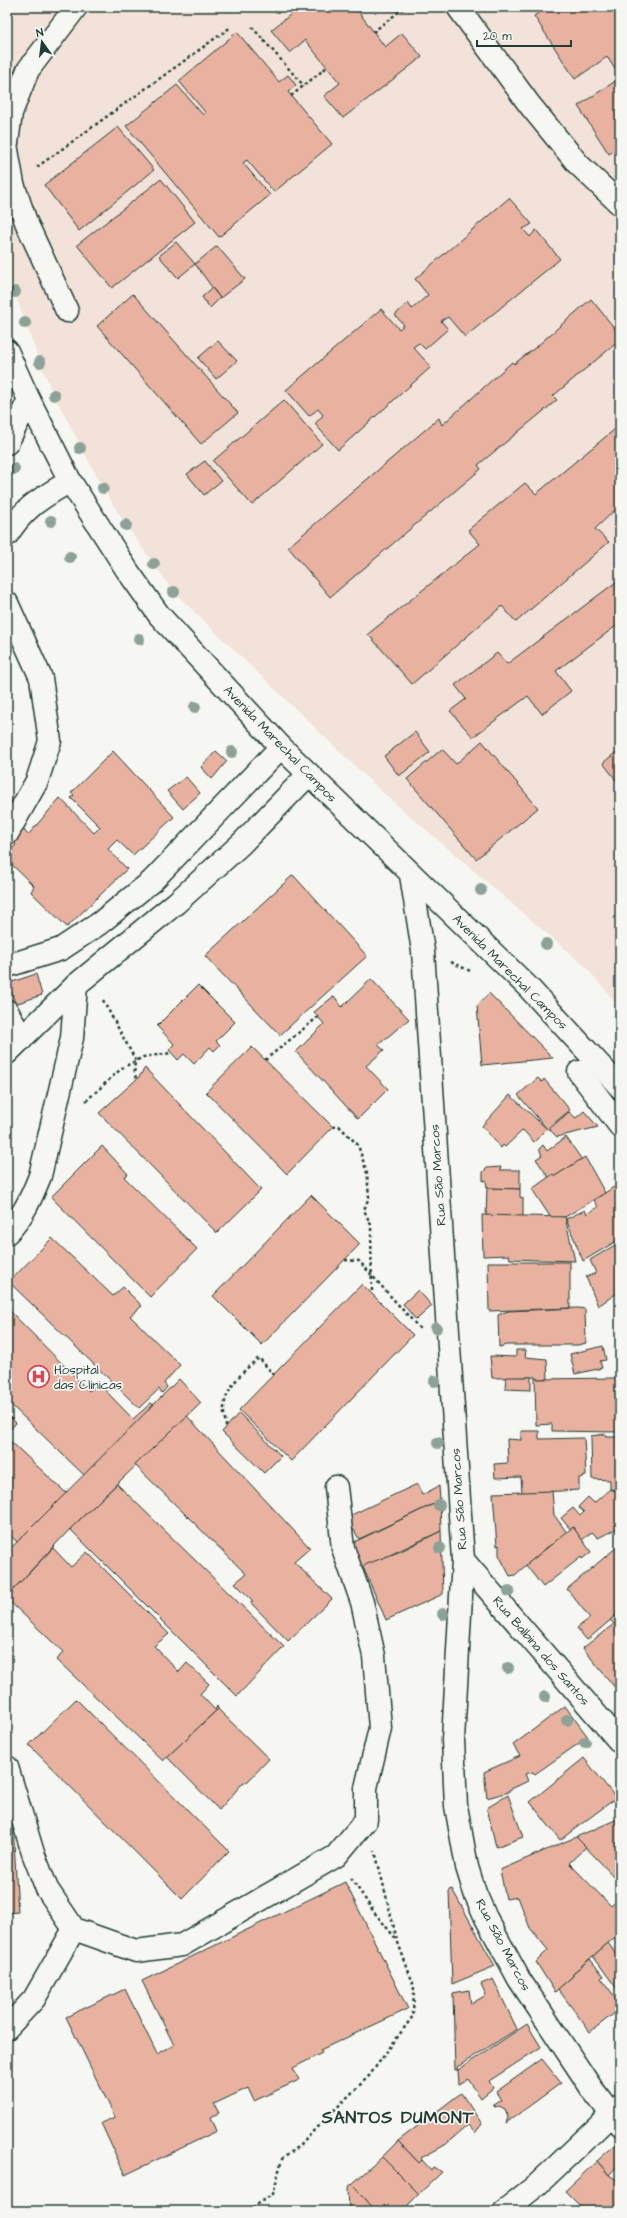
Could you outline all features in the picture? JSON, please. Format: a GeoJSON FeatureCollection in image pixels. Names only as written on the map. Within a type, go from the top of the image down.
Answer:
{"type":"FeatureCollection","features":[{"type":"Feature","properties":{"kind":"street"},"geometry":{"type":"LineString","coordinates":[[7,143],[11,113],[28,70],[76,7]]}},
{"type":"Feature","properties":{"kind":"street"},"geometry":{"type":"LineString","coordinates":[[458,7],[529,104],[578,164],[620,204]]}},
{"type":"Feature","properties":{"kind":"street"},"geometry":{"type":"LineString","coordinates":[[7,150],[13,184],[26,222],[67,311]]}},
{"type":"Feature","properties":{"kind":"street","name":"Avenida Marechal Campos"},"geometry":{"type":"LineString","coordinates":[[7,351],[29,400],[70,481],[127,570],[159,615],[281,747],[528,987],[620,1087]]}},
{"type":"Feature","properties":{"kind":"street"},"geometry":{"type":"LineString","coordinates":[[7,443],[29,400]]}},
{"type":"Feature","properties":{"kind":"street"},"geometry":{"type":"LineString","coordinates":[[7,535],[18,517],[37,501],[70,481]]}},
{"type":"Feature","properties":{"kind":"street"},"geometry":{"type":"LineString","coordinates":[[7,603],[41,678],[50,741],[37,781],[7,834]]}},
{"type":"Feature","properties":{"kind":"street"},"geometry":{"type":"LineString","coordinates":[[7,966],[61,949],[100,923],[152,880],[281,747]]}},
{"type":"Feature","properties":{"kind":"street"},"geometry":{"type":"LineString","coordinates":[[14,1046],[83,980],[241,844],[309,774]]}},
{"type":"Feature","properties":{"kind":"street","name":"Rua São Marcos"},"geometry":{"type":"LineString","coordinates":[[411,874],[423,952],[463,1560],[453,1740],[456,1806],[467,1867],[475,1893],[486,1918],[519,1979],[592,2090],[617,2115]]}},
{"type":"Feature","properties":{"kind":"street"},"geometry":{"type":"LineString","coordinates":[[7,1233],[15,1225],[31,1197],[40,1176],[72,1038],[83,980]]}},
{"type":"Feature","properties":{"kind":"street"},"geometry":{"type":"LineString","coordinates":[[7,1011],[14,1046]]}},
{"type":"Feature","properties":{"kind":"street"},"geometry":{"type":"LineString","coordinates":[[579,1072],[620,1126]]}},
{"type":"Feature","properties":{"kind":"street"},"geometry":{"type":"LineString","coordinates":[[7,1767],[33,1853],[47,1889],[74,1929],[136,1951],[182,1945],[336,1856],[366,1820],[366,1788],[380,1728],[374,1656],[362,1602],[343,1548],[336,1487]]}},
{"type":"Feature","properties":{"kind":"street","name":"Rua Balbina dos Santos"},"geometry":{"type":"LineString","coordinates":[[463,1560],[620,1742]]}},
{"type":"Feature","properties":{"kind":"street"},"geometry":{"type":"LineString","coordinates":[[7,2028],[34,2000],[74,1929]]}},
{"type":"Feature","properties":{"kind":"street"},"geometry":{"type":"LineString","coordinates":[[504,2211],[537,2185],[617,2115]]}},
{"type":"Feature","properties":{"kind":"path"},"geometry":{"type":"LineString","coordinates":[[373,32],[405,7]]}},
{"type":"Feature","properties":{"kind":"path"},"geometry":{"type":"LineString","coordinates":[[13,184],[231,27]]}},
{"type":"Feature","properties":{"kind":"path"},"geometry":{"type":"LineString","coordinates":[[252,27],[304,86]]}},
{"type":"Feature","properties":{"kind":"path"},"geometry":{"type":"LineString","coordinates":[[292,96],[327,67]]}},
{"type":"Feature","properties":{"kind":"path"},"geometry":{"type":"LineString","coordinates":[[83,980],[136,1060],[134,1067],[136,1078]]}},
{"type":"Feature","properties":{"kind":"path"},"geometry":{"type":"LineString","coordinates":[[266,1060],[318,1017]]}},
{"type":"Feature","properties":{"kind":"path"},"geometry":{"type":"LineString","coordinates":[[50,1130],[81,1106],[122,1068],[143,1057],[171,1053]]}},
{"type":"Feature","properties":{"kind":"path"},"geometry":{"type":"LineString","coordinates":[[333,1127],[339,1126],[358,1145],[367,1172],[369,1197],[364,1210],[371,1225],[372,1294]]}},
{"type":"Feature","properties":{"kind":"path"},"geometry":{"type":"LineString","coordinates":[[345,1260],[359,1261],[423,1332]]}},
{"type":"Feature","properties":{"kind":"path"},"geometry":{"type":"LineString","coordinates":[[226,1427],[224,1408],[231,1388],[243,1372],[259,1358],[274,1375]]}},
{"type":"Feature","properties":{"kind":"path"},"geometry":{"type":"LineString","coordinates":[[247,2211],[273,2194],[282,2159],[301,2146],[316,2128],[369,2076],[413,2016],[414,1986],[397,1940],[383,1875],[366,1820]]}},
{"type":"Feature","properties":{"kind":"path"},"geometry":{"type":"LineString","coordinates":[[336,1856],[374,1912],[397,1940]]}},
{"type":"Feature","properties":{"kind":"shaded area"},"geometry":{"type":"Polygon","coordinates":[[[7,7],[620,7],[620,1008],[587,968],[381,791],[174,592],[126,525],[103,488],[54,395],[40,362],[7,272],[7,7]]]}},
{"type":"Feature","properties":{"kind":"building"},"geometry":{"type":"Polygon","coordinates":[[[300,7],[355,7],[385,47],[402,33],[422,57],[343,118],[324,96],[340,83],[305,40],[290,53],[271,30],[300,7]]]}},
{"type":"Feature","properties":{"kind":"building"},"geometry":{"type":"Polygon","coordinates":[[[548,7],[620,7],[620,70],[617,72],[607,57],[575,79],[534,16],[548,7]]]}},
{"type":"Feature","properties":{"kind":"building"},"geometry":{"type":"Polygon","coordinates":[[[237,32],[279,82],[288,75],[296,85],[288,92],[332,144],[274,192],[247,160],[243,163],[270,195],[219,237],[126,126],[177,85],[203,115],[205,112],[179,81],[237,32]]]}},
{"type":"Feature","properties":{"kind":"building"},"geometry":{"type":"Polygon","coordinates":[[[620,78],[620,147],[609,154],[578,106],[620,78]]]}},
{"type":"Feature","properties":{"kind":"building"},"geometry":{"type":"Polygon","coordinates":[[[118,127],[154,170],[79,231],[44,185],[118,127]]]}},
{"type":"Feature","properties":{"kind":"building"},"geometry":{"type":"Polygon","coordinates":[[[161,179],[195,222],[112,288],[77,245],[161,179]]]}},
{"type":"Feature","properties":{"kind":"building"},"geometry":{"type":"Polygon","coordinates":[[[509,198],[532,224],[523,229],[530,237],[536,230],[560,259],[465,337],[448,317],[441,321],[448,329],[425,349],[419,343],[413,347],[431,367],[338,450],[315,424],[323,415],[318,409],[309,416],[286,390],[381,309],[399,329],[404,325],[395,315],[408,303],[412,309],[428,295],[415,279],[509,198]]]}},
{"type":"Feature","properties":{"kind":"building"},"geometry":{"type":"Polygon","coordinates":[[[176,242],[195,264],[178,278],[159,256],[176,242]]]}},
{"type":"Feature","properties":{"kind":"building"},"geometry":{"type":"Polygon","coordinates":[[[217,246],[245,279],[220,298],[195,264],[217,246]]]}},
{"type":"Feature","properties":{"kind":"building"},"geometry":{"type":"Polygon","coordinates":[[[212,288],[220,298],[210,308],[202,297],[212,288]]]}},
{"type":"Feature","properties":{"kind":"building"},"geometry":{"type":"Polygon","coordinates":[[[133,294],[238,413],[201,444],[97,326],[133,294]]]}},
{"type":"Feature","properties":{"kind":"building"},"geometry":{"type":"Polygon","coordinates":[[[591,299],[620,335],[620,340],[553,396],[557,400],[478,465],[481,469],[330,597],[288,547],[439,418],[442,425],[512,362],[514,364],[536,347],[591,299]]]}},
{"type":"Feature","properties":{"kind":"building"},"geometry":{"type":"Polygon","coordinates":[[[218,341],[237,361],[216,379],[198,358],[218,341]]]}},
{"type":"Feature","properties":{"kind":"building"},"geometry":{"type":"Polygon","coordinates":[[[284,400],[322,444],[252,505],[213,461],[284,400]]]}},
{"type":"Feature","properties":{"kind":"building"},"geometry":{"type":"Polygon","coordinates":[[[620,425],[620,505],[595,529],[609,542],[516,622],[502,606],[412,684],[368,634],[480,544],[468,530],[525,483],[536,494],[620,425]]]}},
{"type":"Feature","properties":{"kind":"building"},"geometry":{"type":"Polygon","coordinates":[[[205,461],[221,481],[204,495],[187,474],[205,461]]]}},
{"type":"Feature","properties":{"kind":"building"},"geometry":{"type":"Polygon","coordinates":[[[620,579],[620,623],[556,671],[571,691],[542,714],[528,696],[473,737],[450,711],[466,699],[455,685],[497,653],[507,664],[620,579]]]}},
{"type":"Feature","properties":{"kind":"building"},"geometry":{"type":"Polygon","coordinates":[[[415,732],[430,752],[399,776],[384,756],[415,732]]]}},
{"type":"Feature","properties":{"kind":"building"},"geometry":{"type":"Polygon","coordinates":[[[482,741],[538,808],[476,859],[407,779],[442,749],[456,764],[482,741]]]}},
{"type":"Feature","properties":{"kind":"building"},"geometry":{"type":"Polygon","coordinates":[[[620,749],[620,785],[603,763],[620,749]]]}},
{"type":"Feature","properties":{"kind":"building"},"geometry":{"type":"Polygon","coordinates":[[[113,751],[174,817],[133,855],[117,840],[108,849],[127,869],[67,927],[31,892],[34,886],[7,860],[7,854],[16,845],[8,837],[19,824],[28,835],[60,798],[94,833],[100,827],[71,798],[74,795],[71,793],[113,751]]]}},
{"type":"Feature","properties":{"kind":"building"},"geometry":{"type":"Polygon","coordinates":[[[216,751],[227,761],[212,779],[201,767],[216,751]]]}},
{"type":"Feature","properties":{"kind":"building"},"geometry":{"type":"Polygon","coordinates":[[[186,777],[200,793],[183,809],[167,791],[186,777]]]}},
{"type":"Feature","properties":{"kind":"building"},"geometry":{"type":"Polygon","coordinates":[[[293,875],[367,956],[280,1035],[205,956],[293,875]]]}},
{"type":"Feature","properties":{"kind":"building"},"geometry":{"type":"Polygon","coordinates":[[[36,974],[42,995],[15,1004],[9,983],[36,974]]]}},
{"type":"Feature","properties":{"kind":"building"},"geometry":{"type":"Polygon","coordinates":[[[371,979],[409,1019],[378,1045],[384,1050],[366,1066],[388,1089],[358,1119],[296,1052],[324,1024],[314,1012],[334,996],[342,1007],[371,979]]]}},
{"type":"Feature","properties":{"kind":"building"},"geometry":{"type":"Polygon","coordinates":[[[198,985],[235,1022],[216,1041],[220,1045],[214,1051],[210,1047],[194,1064],[184,1054],[178,1060],[169,1050],[174,1044],[157,1026],[198,985]]]}},
{"type":"Feature","properties":{"kind":"building"},"geometry":{"type":"Polygon","coordinates":[[[489,993],[553,1058],[482,1065],[477,1006],[489,993]]]}},
{"type":"Feature","properties":{"kind":"building"},"geometry":{"type":"Polygon","coordinates":[[[252,1047],[333,1127],[287,1174],[206,1092],[252,1047]]]}},
{"type":"Feature","properties":{"kind":"building"},"geometry":{"type":"Polygon","coordinates":[[[145,1068],[261,1190],[217,1233],[99,1113],[139,1077],[145,1068]]]}},
{"type":"Feature","properties":{"kind":"building"},"geometry":{"type":"Polygon","coordinates":[[[538,1078],[542,1082],[544,1079],[570,1110],[547,1129],[518,1095],[538,1078]]]}},
{"type":"Feature","properties":{"kind":"building"},"geometry":{"type":"Polygon","coordinates":[[[510,1095],[547,1129],[534,1142],[523,1130],[505,1147],[503,1145],[501,1148],[482,1126],[510,1095]]]}},
{"type":"Feature","properties":{"kind":"building"},"geometry":{"type":"Polygon","coordinates":[[[584,1111],[598,1127],[557,1137],[549,1129],[569,1112],[576,1118],[584,1111]]]}},
{"type":"Feature","properties":{"kind":"building"},"geometry":{"type":"Polygon","coordinates":[[[566,1137],[582,1160],[555,1176],[553,1174],[549,1178],[536,1159],[542,1155],[539,1149],[543,1145],[547,1151],[566,1137]]]}},
{"type":"Feature","properties":{"kind":"building"},"geometry":{"type":"Polygon","coordinates":[[[102,1146],[128,1174],[124,1177],[197,1249],[150,1297],[51,1197],[102,1146]]]}},
{"type":"Feature","properties":{"kind":"building"},"geometry":{"type":"Polygon","coordinates":[[[585,1157],[605,1193],[565,1217],[551,1218],[532,1189],[553,1174],[555,1176],[585,1157]]]}},
{"type":"Feature","properties":{"kind":"building"},"geometry":{"type":"Polygon","coordinates":[[[501,1167],[500,1170],[520,1170],[520,1189],[487,1188],[486,1180],[483,1181],[483,1172],[487,1168],[501,1167]]]}},
{"type":"Feature","properties":{"kind":"building"},"geometry":{"type":"Polygon","coordinates":[[[620,1183],[620,1239],[583,1261],[566,1219],[585,1210],[587,1214],[598,1207],[594,1200],[620,1183]]]}},
{"type":"Feature","properties":{"kind":"building"},"geometry":{"type":"Polygon","coordinates":[[[487,1188],[520,1189],[520,1197],[523,1198],[523,1217],[486,1217],[487,1188]]]}},
{"type":"Feature","properties":{"kind":"building"},"geometry":{"type":"Polygon","coordinates":[[[311,1195],[360,1244],[262,1345],[213,1296],[311,1195]]]}},
{"type":"Feature","properties":{"kind":"building"},"geometry":{"type":"Polygon","coordinates":[[[482,1215],[565,1217],[575,1261],[510,1259],[509,1255],[483,1256],[482,1215]]]}},
{"type":"Feature","properties":{"kind":"building"},"geometry":{"type":"Polygon","coordinates":[[[52,1238],[113,1296],[123,1287],[142,1306],[130,1316],[180,1365],[164,1383],[167,1387],[162,1393],[159,1389],[139,1408],[9,1282],[52,1238]]]}},
{"type":"Feature","properties":{"kind":"building"},"geometry":{"type":"Polygon","coordinates":[[[620,1242],[620,1291],[598,1306],[586,1277],[596,1273],[590,1260],[620,1242]]]}},
{"type":"Feature","properties":{"kind":"building"},"geometry":{"type":"Polygon","coordinates":[[[488,1262],[570,1262],[570,1308],[489,1311],[488,1262]]]}},
{"type":"Feature","properties":{"kind":"building"},"geometry":{"type":"Polygon","coordinates":[[[362,1284],[413,1335],[291,1461],[239,1410],[362,1284]]]}},
{"type":"Feature","properties":{"kind":"building"},"geometry":{"type":"Polygon","coordinates":[[[418,1290],[432,1306],[416,1320],[403,1304],[418,1290]]]}},
{"type":"Feature","properties":{"kind":"building"},"geometry":{"type":"Polygon","coordinates":[[[7,1308],[89,1391],[99,1384],[133,1419],[151,1403],[154,1405],[84,1475],[7,1401],[7,1308]]]}},
{"type":"Feature","properties":{"kind":"building"},"geometry":{"type":"Polygon","coordinates":[[[585,1309],[586,1343],[578,1345],[507,1345],[499,1347],[498,1315],[508,1311],[585,1309]]]}},
{"type":"Feature","properties":{"kind":"building"},"geometry":{"type":"Polygon","coordinates":[[[603,1346],[606,1360],[600,1361],[602,1368],[575,1374],[570,1354],[603,1346]]]}},
{"type":"Feature","properties":{"kind":"building"},"geometry":{"type":"Polygon","coordinates":[[[516,1350],[526,1350],[525,1357],[547,1359],[548,1379],[537,1379],[535,1377],[492,1378],[490,1356],[516,1357],[516,1350]]]}},
{"type":"Feature","properties":{"kind":"building"},"geometry":{"type":"Polygon","coordinates":[[[506,1377],[531,1377],[531,1390],[505,1389],[506,1377]]]}},
{"type":"Feature","properties":{"kind":"building"},"geometry":{"type":"Polygon","coordinates":[[[535,1377],[537,1379],[618,1378],[619,1432],[552,1431],[552,1424],[536,1425],[535,1377]]]}},
{"type":"Feature","properties":{"kind":"building"},"geometry":{"type":"Polygon","coordinates":[[[179,1379],[201,1403],[70,1529],[7,1596],[7,1552],[179,1379]]]}},
{"type":"Feature","properties":{"kind":"building"},"geometry":{"type":"Polygon","coordinates":[[[620,1405],[620,1432],[619,1432],[620,1405]]]}},
{"type":"Feature","properties":{"kind":"building"},"geometry":{"type":"Polygon","coordinates":[[[239,1413],[281,1456],[264,1473],[222,1432],[239,1413]]]}},
{"type":"Feature","properties":{"kind":"building"},"geometry":{"type":"Polygon","coordinates":[[[7,1414],[16,1423],[7,1433],[7,1414]]]}},
{"type":"Feature","properties":{"kind":"building"},"geometry":{"type":"Polygon","coordinates":[[[187,1416],[310,1548],[294,1562],[332,1599],[288,1641],[250,1602],[253,1601],[235,1583],[246,1574],[135,1465],[187,1416]]]}},
{"type":"Feature","properties":{"kind":"building"},"geometry":{"type":"Polygon","coordinates":[[[521,1431],[539,1431],[539,1439],[584,1438],[586,1476],[579,1478],[579,1490],[522,1493],[521,1477],[495,1478],[494,1464],[508,1463],[507,1439],[521,1440],[521,1431]]]}},
{"type":"Feature","properties":{"kind":"building"},"geometry":{"type":"Polygon","coordinates":[[[606,1434],[607,1437],[620,1437],[620,1490],[610,1489],[610,1480],[592,1479],[591,1436],[606,1434]]]}},
{"type":"Feature","properties":{"kind":"building"},"geometry":{"type":"Polygon","coordinates":[[[7,1438],[66,1493],[17,1542],[7,1532],[7,1438]]]}},
{"type":"Feature","properties":{"kind":"building"},"geometry":{"type":"Polygon","coordinates":[[[117,1484],[284,1647],[237,1696],[70,1529],[117,1484]]]}},
{"type":"Feature","properties":{"kind":"building"},"geometry":{"type":"Polygon","coordinates":[[[417,1484],[422,1495],[439,1486],[440,1501],[359,1539],[354,1530],[351,1531],[345,1518],[417,1484]]]}},
{"type":"Feature","properties":{"kind":"building"},"geometry":{"type":"Polygon","coordinates":[[[610,1489],[615,1491],[620,1496],[620,1527],[598,1538],[592,1532],[582,1540],[573,1527],[571,1530],[561,1518],[573,1508],[580,1516],[584,1512],[578,1507],[588,1497],[594,1503],[610,1489]]]}},
{"type":"Feature","properties":{"kind":"building"},"geometry":{"type":"Polygon","coordinates":[[[552,1491],[554,1515],[568,1534],[546,1548],[515,1575],[510,1576],[499,1555],[499,1545],[497,1546],[493,1493],[552,1491]]]}},
{"type":"Feature","properties":{"kind":"building"},"geometry":{"type":"Polygon","coordinates":[[[440,1501],[441,1531],[362,1568],[350,1544],[440,1501]]]}},
{"type":"Feature","properties":{"kind":"building"},"geometry":{"type":"Polygon","coordinates":[[[573,1527],[591,1552],[582,1559],[581,1557],[543,1587],[526,1565],[573,1527]]]}},
{"type":"Feature","properties":{"kind":"building"},"geometry":{"type":"Polygon","coordinates":[[[441,1531],[443,1594],[386,1620],[363,1567],[367,1564],[401,1551],[441,1531]]]}},
{"type":"Feature","properties":{"kind":"building"},"geometry":{"type":"Polygon","coordinates":[[[618,1546],[620,1612],[587,1640],[577,1628],[590,1618],[567,1589],[618,1546]]]}},
{"type":"Feature","properties":{"kind":"building"},"geometry":{"type":"Polygon","coordinates":[[[53,1548],[71,1567],[87,1552],[169,1634],[154,1646],[179,1672],[187,1663],[209,1684],[200,1694],[215,1710],[217,1706],[218,1709],[163,1761],[57,1660],[63,1652],[7,1599],[7,1596],[53,1548]]]}},
{"type":"Feature","properties":{"kind":"building"},"geometry":{"type":"Polygon","coordinates":[[[620,1612],[620,1684],[616,1689],[583,1648],[614,1624],[610,1620],[620,1612]]]}},
{"type":"Feature","properties":{"kind":"building"},"geometry":{"type":"Polygon","coordinates":[[[620,1684],[620,1699],[615,1693],[620,1684]]]}},
{"type":"Feature","properties":{"kind":"building"},"geometry":{"type":"Polygon","coordinates":[[[76,1699],[229,1851],[182,1899],[29,1745],[76,1699]]]}},
{"type":"Feature","properties":{"kind":"building"},"geometry":{"type":"Polygon","coordinates":[[[565,1706],[588,1737],[535,1774],[533,1772],[525,1774],[528,1781],[509,1790],[509,1792],[487,1798],[484,1772],[520,1756],[513,1745],[565,1706]]]}},
{"type":"Feature","properties":{"kind":"building"},"geometry":{"type":"Polygon","coordinates":[[[218,1709],[269,1759],[248,1781],[241,1785],[219,1810],[167,1757],[218,1709]]]}},
{"type":"Feature","properties":{"kind":"building"},"geometry":{"type":"Polygon","coordinates":[[[584,1758],[616,1798],[560,1840],[530,1802],[584,1758]]]}},
{"type":"Feature","properties":{"kind":"building"},"geometry":{"type":"Polygon","coordinates":[[[508,1795],[523,1837],[496,1847],[487,1808],[508,1795]]]}},
{"type":"Feature","properties":{"kind":"building"},"geometry":{"type":"Polygon","coordinates":[[[620,1818],[620,1883],[576,1837],[620,1818]]]}},
{"type":"Feature","properties":{"kind":"building"},"geometry":{"type":"Polygon","coordinates":[[[7,1823],[13,1823],[18,1912],[7,1913],[7,1823]]]}},
{"type":"Feature","properties":{"kind":"building"},"geometry":{"type":"Polygon","coordinates":[[[576,1837],[586,1847],[569,1863],[611,1906],[620,1897],[620,1933],[573,1973],[573,1976],[555,1992],[536,1962],[548,1950],[530,1928],[518,1897],[506,1899],[500,1870],[576,1837]]]}},
{"type":"Feature","properties":{"kind":"building"},"geometry":{"type":"Polygon","coordinates":[[[345,1882],[408,2009],[320,2050],[322,2053],[293,2068],[299,2080],[254,2101],[248,2088],[214,2104],[219,2113],[211,2117],[217,2131],[125,2175],[101,2123],[115,2117],[66,2017],[125,1989],[157,2054],[174,2045],[142,1981],[345,1882]]]}},
{"type":"Feature","properties":{"kind":"building"},"geometry":{"type":"Polygon","coordinates":[[[452,1889],[495,1966],[452,1984],[449,1890],[452,1889]]]}},
{"type":"Feature","properties":{"kind":"building"},"geometry":{"type":"Polygon","coordinates":[[[608,1943],[620,1959],[620,1993],[593,1956],[608,1943]]]}},
{"type":"Feature","properties":{"kind":"building"},"geometry":{"type":"Polygon","coordinates":[[[590,1959],[603,1976],[601,1978],[620,2004],[620,2009],[590,2032],[558,1989],[573,1976],[573,1973],[590,1959]]]}},
{"type":"Feature","properties":{"kind":"building"},"geometry":{"type":"Polygon","coordinates":[[[493,1979],[517,2029],[457,2067],[458,2070],[455,2070],[453,1993],[469,1990],[471,2004],[486,1995],[481,1984],[493,1979]]]}},
{"type":"Feature","properties":{"kind":"building"},"geometry":{"type":"Polygon","coordinates":[[[620,2022],[620,2032],[615,2026],[620,2022]]]}},
{"type":"Feature","properties":{"kind":"building"},"geometry":{"type":"Polygon","coordinates":[[[527,2024],[541,2047],[489,2081],[493,2088],[481,2098],[468,2079],[459,2084],[458,2070],[527,2024]]]}},
{"type":"Feature","properties":{"kind":"building"},"geometry":{"type":"Polygon","coordinates":[[[542,2059],[561,2083],[506,2123],[508,2118],[505,2109],[499,2106],[495,2107],[493,2105],[501,2100],[496,2092],[542,2059]]]}},
{"type":"Feature","properties":{"kind":"building"},"geometry":{"type":"Polygon","coordinates":[[[461,2093],[482,2124],[475,2133],[468,2125],[445,2145],[421,2158],[422,2160],[419,2163],[398,2141],[461,2093]]]}},
{"type":"Feature","properties":{"kind":"building"},"geometry":{"type":"Polygon","coordinates":[[[398,2141],[419,2163],[422,2160],[431,2170],[433,2167],[442,2172],[419,2194],[381,2158],[398,2141]]]}},
{"type":"Feature","properties":{"kind":"building"},"geometry":{"type":"Polygon","coordinates":[[[616,2144],[620,2149],[620,2163],[609,2175],[597,2161],[616,2144]]]}},
{"type":"Feature","properties":{"kind":"building"},"geometry":{"type":"Polygon","coordinates":[[[382,2157],[419,2194],[402,2211],[376,2211],[352,2184],[382,2157]]]}},
{"type":"Feature","properties":{"kind":"building"},"geometry":{"type":"Polygon","coordinates":[[[597,2161],[609,2175],[620,2182],[620,2211],[585,2211],[565,2191],[597,2161]]]}},
{"type":"Feature","properties":{"kind":"building"},"geometry":{"type":"Polygon","coordinates":[[[352,2184],[376,2211],[349,2211],[348,2187],[352,2184]]]}},
{"type":"Feature","properties":{"kind":"place","name":"Hospital das Clínicas"},"geometry":{"type":"Point","coordinates":[38,1377]}},
{"type":"Feature","properties":{"kind":"district","name":"SANTOS DUMONT"},"geometry":{"type":"Point","coordinates":[398,2118]}}]}
